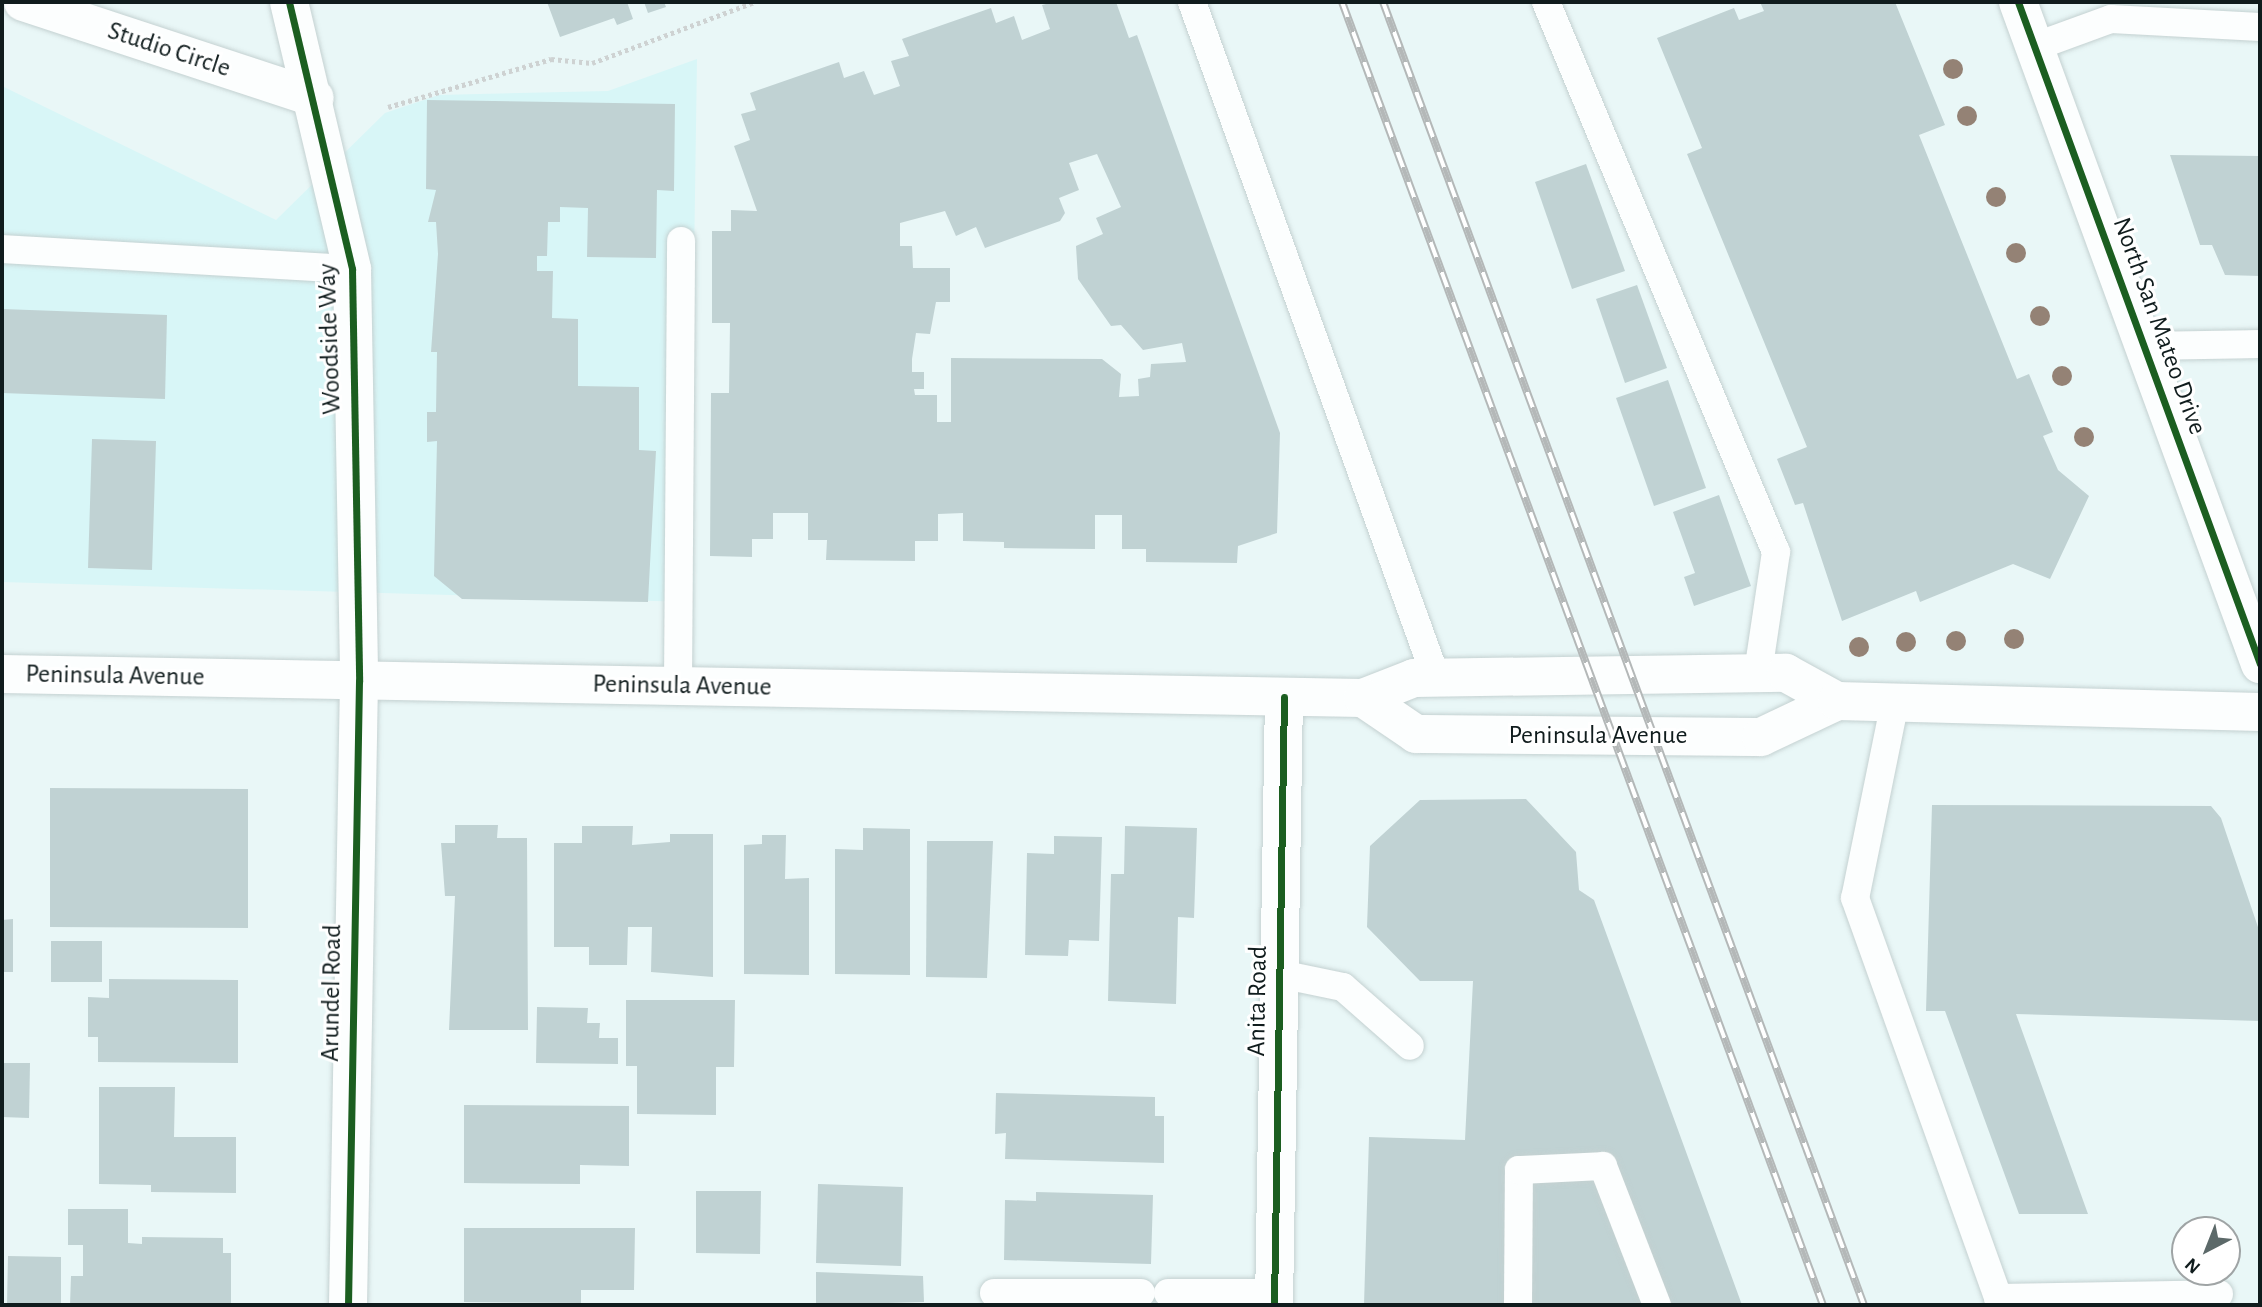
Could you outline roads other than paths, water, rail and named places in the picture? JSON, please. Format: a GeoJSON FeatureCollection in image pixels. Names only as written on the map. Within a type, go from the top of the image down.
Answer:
{"type":"FeatureCollection","features":[{"type":"Feature","properties":{"kind":"main road","name":"Studio Circle"},"geometry":{"type":"LineString","coordinates":[[23,2],[315,98]]}},
{"type":"Feature","properties":{"kind":"main road","name":"Woodside Way"},"geometry":{"type":"LineString","coordinates":[[289,2],[315,98],[352,269],[359,681]]}},
{"type":"Feature","properties":{"kind":"main road","name":"North San Mateo Drive"},"geometry":{"type":"LineString","coordinates":[[2018,2],[2260,664]]}},
{"type":"Feature","properties":{"kind":"main road","name":"Peninsula Avenue"},"geometry":{"type":"LineString","coordinates":[[2,674],[1363,698],[1414,678],[1786,673],[1837,701]]}},
{"type":"Feature","properties":{"kind":"main road","name":"Arundel Road"},"geometry":{"type":"LineString","coordinates":[[348,1305],[359,681]]}},
{"type":"Feature","properties":{"kind":"main road","name":"Anita Road"},"geometry":{"type":"LineString","coordinates":[[1274,1299],[1284,697]]}},
{"type":"Feature","properties":{"kind":"main road","name":"Peninsula Avenue"},"geometry":{"type":"LineString","coordinates":[[1363,698],[1416,734],[1761,737],[1837,701],[2260,712]]}},
{"type":"Feature","properties":{"kind":"lane"},"geometry":{"type":"LineString","coordinates":[[1192,2],[1436,678]]}},
{"type":"Feature","properties":{"kind":"lane"},"geometry":{"type":"LineString","coordinates":[[1546,2],[1776,552],[1758,673]]}},
{"type":"Feature","properties":{"kind":"lane"},"geometry":{"type":"LineString","coordinates":[[2034,47],[2111,19],[2260,27]]}},
{"type":"Feature","properties":{"kind":"lane"},"geometry":{"type":"LineString","coordinates":[[678,686],[681,241]]}},
{"type":"Feature","properties":{"kind":"lane"},"geometry":{"type":"LineString","coordinates":[[2,249],[352,269]]}},
{"type":"Feature","properties":{"kind":"lane"},"geometry":{"type":"LineString","coordinates":[[2144,346],[2260,344]]}},
{"type":"Feature","properties":{"kind":"lane"},"geometry":{"type":"LineString","coordinates":[[1895,702],[1855,898],[2000,1302],[2219,1294]]}},
{"type":"Feature","properties":{"kind":"lane"},"geometry":{"type":"LineString","coordinates":[[1280,974],[1343,987],[1410,1046]]}},
{"type":"Feature","properties":{"kind":"lane"},"geometry":{"type":"LineString","coordinates":[[1518,1305],[1519,1170],[1603,1166],[1657,1305]]}},
{"type":"Feature","properties":{"kind":"lane"},"geometry":{"type":"LineString","coordinates":[[994,1293],[1155,1293],[1274,1299]]}},
{"type":"Feature","properties":{"kind":"railway"},"geometry":{"type":"LineString","coordinates":[[1342,2],[1823,1305]]}},
{"type":"Feature","properties":{"kind":"railway"},"geometry":{"type":"LineString","coordinates":[[1383,2],[1864,1305]]}}]}
